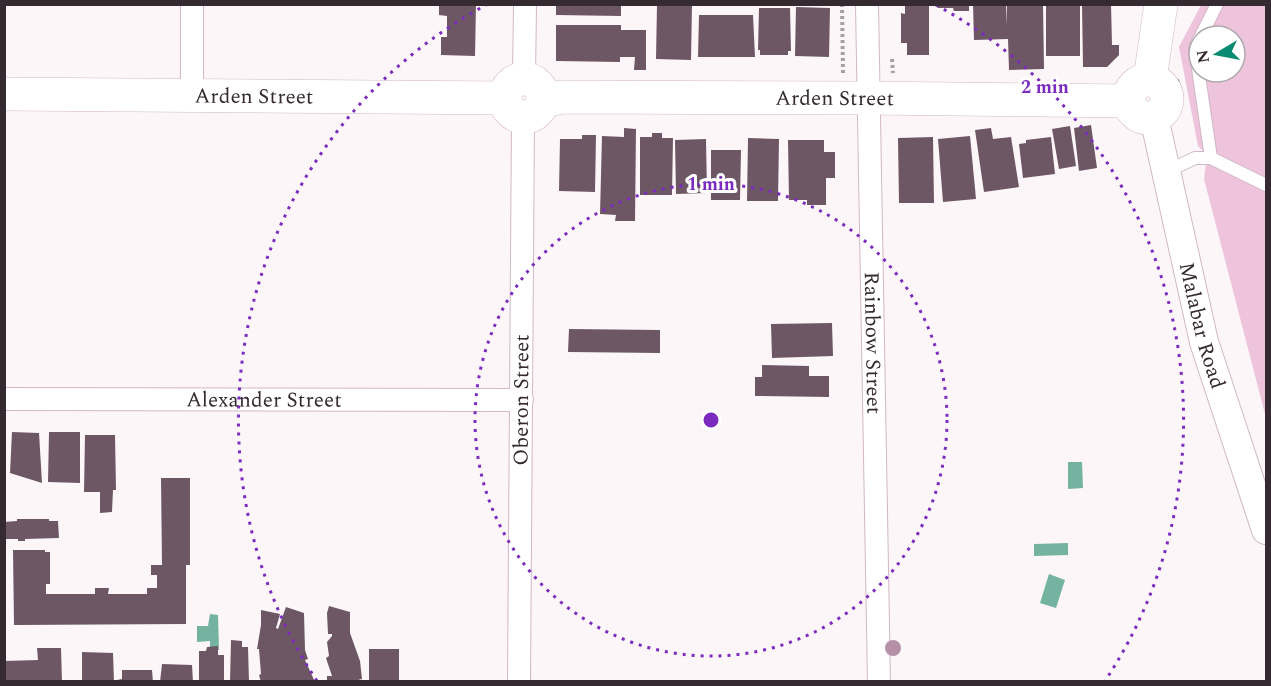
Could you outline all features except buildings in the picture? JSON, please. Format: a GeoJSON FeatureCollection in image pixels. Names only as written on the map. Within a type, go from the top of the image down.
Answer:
{"type":"FeatureCollection","features":[{"type":"Feature","properties":{"kind":"main road","name":"Malabar Road"},"geometry":{"type":"LineString","coordinates":[[1144,99],[1161,4]]}},
{"type":"Feature","properties":{"kind":"main road","name":"Arden Street"},"geometry":{"type":"LineString","coordinates":[[4,94],[192,94],[524,99],[562,97],[1144,99]]}},
{"type":"Feature","properties":{"kind":"street"},"geometry":{"type":"LineString","coordinates":[[192,4],[192,94]]}},
{"type":"Feature","properties":{"kind":"street","name":"Oberon Street"},"geometry":{"type":"LineString","coordinates":[[519,681],[525,4]]}},
{"type":"Feature","properties":{"kind":"street","name":"Rainbow Street"},"geometry":{"type":"LineString","coordinates":[[867,4],[879,681]]}},
{"type":"Feature","properties":{"kind":"street","name":"Malabar Road"},"geometry":{"type":"LineString","coordinates":[[1144,99],[1165,172],[1204,342],[1266,530]]}},
{"type":"Feature","properties":{"kind":"street","name":"Alexander Street"},"geometry":{"type":"LineString","coordinates":[[4,399],[522,400]]}},
{"type":"Feature","properties":{"kind":"lane"},"geometry":{"type":"LineString","coordinates":[[1207,24],[1217,4]]}},
{"type":"Feature","properties":{"kind":"lane"},"geometry":{"type":"LineString","coordinates":[[1200,84],[1211,158]]}},
{"type":"Feature","properties":{"kind":"lane"},"geometry":{"type":"LineString","coordinates":[[1165,172],[1195,158],[1211,158],[1266,185]]}},
{"type":"Feature","properties":{"kind":"path"},"geometry":{"type":"LineString","coordinates":[[842,4],[843,68]]}},
{"type":"Feature","properties":{"kind":"path"},"geometry":{"type":"LineString","coordinates":[[892,59],[893,74]]}},
{"type":"Feature","properties":{"kind":"shaded area"},"geometry":{"type":"Polygon","coordinates":[[[1201,5],[1266,5],[1266,418],[1204,179],[1207,155],[1198,146],[1179,47],[1187,32],[1187,84],[1247,84],[1247,24],[1191,24],[1201,5]]]}},
{"type":"Feature","properties":{"kind":"shaded area"},"geometry":{"type":"Polygon","coordinates":[[[1068,462],[1082,462],[1083,488],[1068,489],[1068,462]]]}},
{"type":"Feature","properties":{"kind":"shaded area"},"geometry":{"type":"Polygon","coordinates":[[[1068,543],[1068,555],[1034,556],[1034,544],[1068,543]]]}},
{"type":"Feature","properties":{"kind":"shaded area"},"geometry":{"type":"Polygon","coordinates":[[[1049,574],[1065,580],[1056,608],[1040,603],[1049,574]]]}},
{"type":"Feature","properties":{"kind":"shaded area"},"geometry":{"type":"Polygon","coordinates":[[[210,614],[218,615],[219,650],[210,650],[210,641],[197,642],[197,626],[208,626],[210,614]]]}}]}
